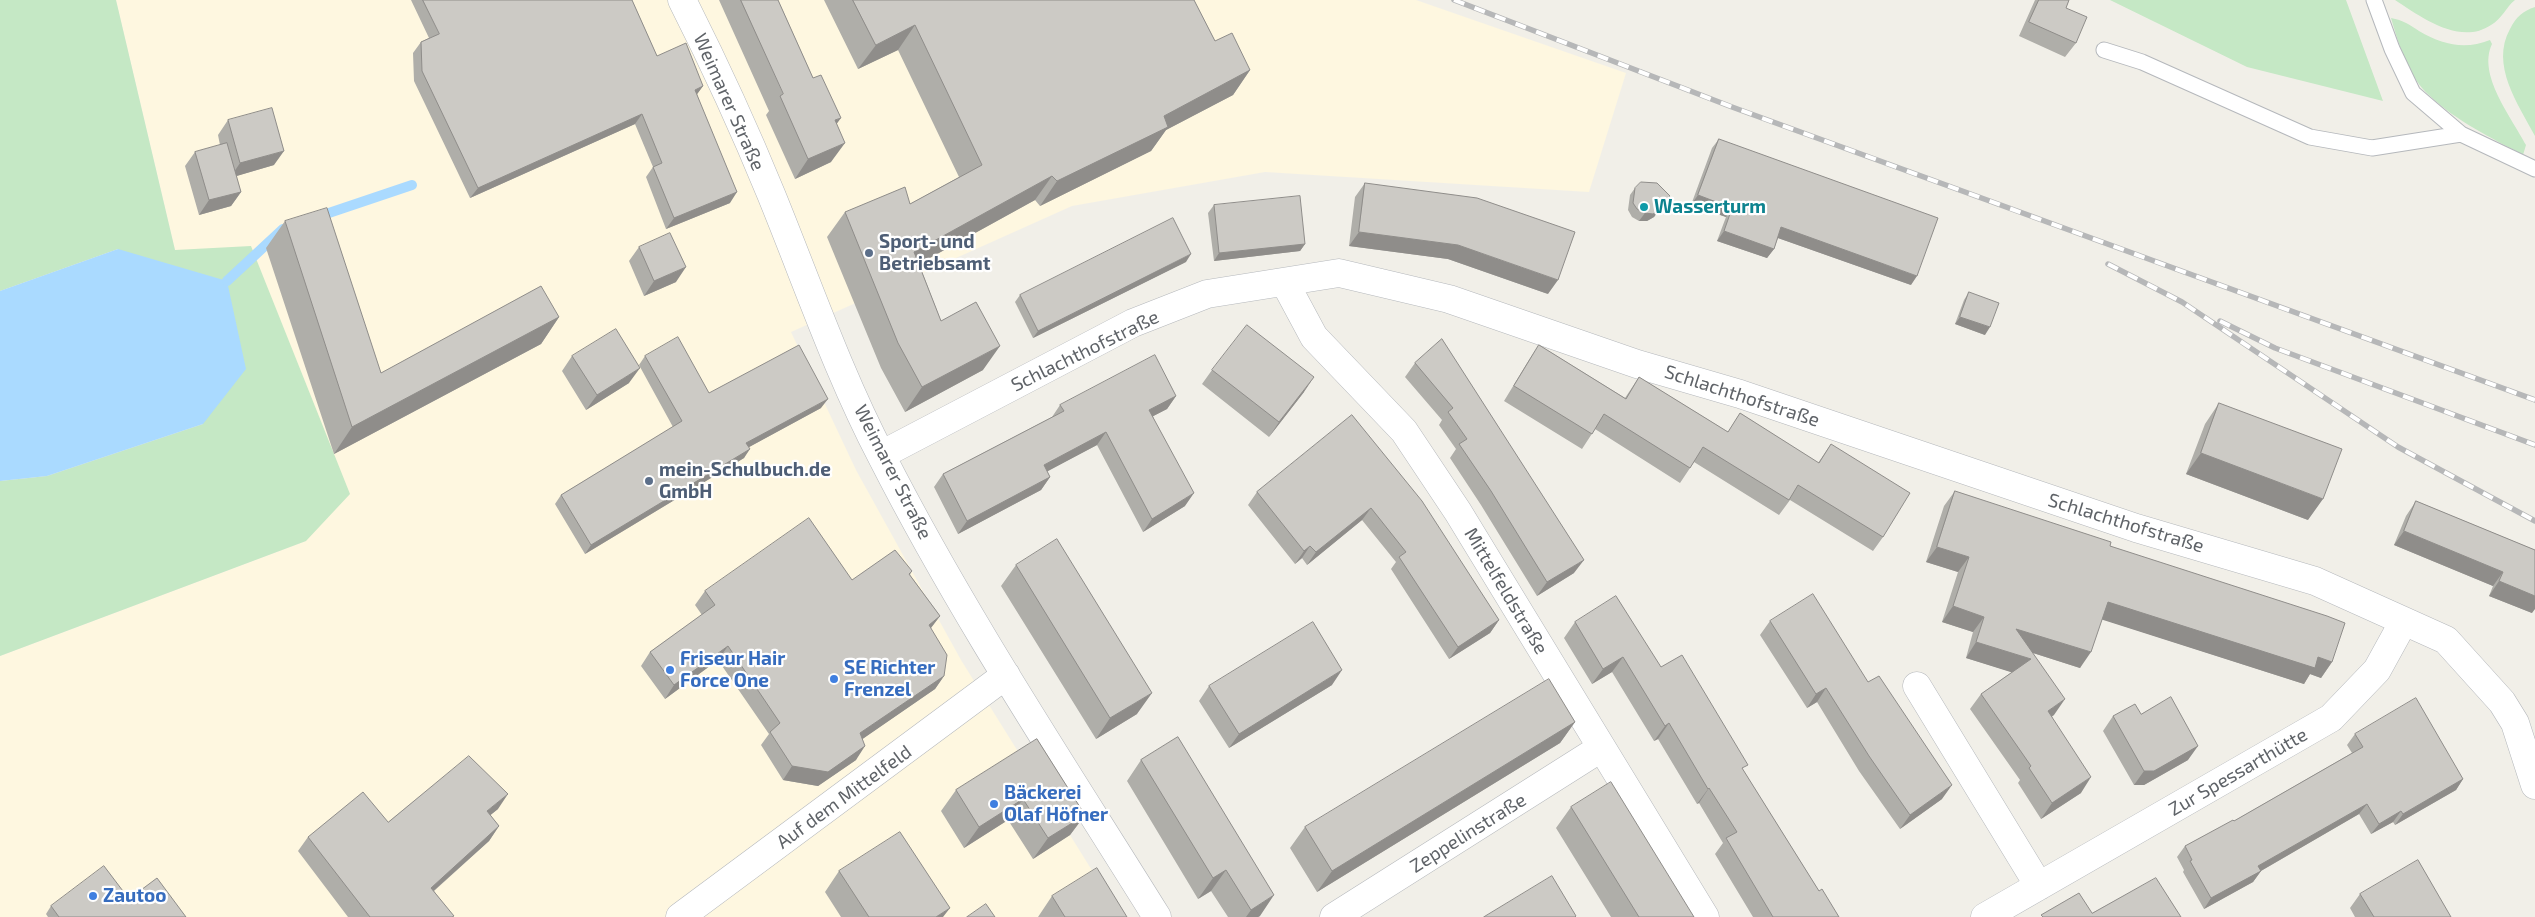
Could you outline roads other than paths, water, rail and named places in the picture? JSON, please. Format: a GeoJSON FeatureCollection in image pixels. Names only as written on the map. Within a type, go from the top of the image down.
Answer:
{"type":"FeatureCollection","features":[{"type":"Feature","properties":{"kind":"street","name":"Weimarer Straße"},"geometry":{"type":"LineString","coordinates":[[682,0],[757,162],[819,317],[880,455],[921,530],[1006,675],[1157,917]]}},
{"type":"Feature","properties":{"kind":"street","name":"Schlachthofstraße"},"geometry":{"type":"LineString","coordinates":[[880,455],[1133,323],[1207,294],[1339,273],[1449,299],[1628,361],[1740,394],[2126,525],[2315,581],[2446,640],[2502,702],[2515,723],[2535,785]]}},
{"type":"Feature","properties":{"kind":"street","name":"Mittelfeldstraße"},"geometry":{"type":"LineString","coordinates":[[1285,283],[1314,337],[1404,431],[1458,512],[1705,917]]}},
{"type":"Feature","properties":{"kind":"street","name":"Zur Spessarthütte"},"geometry":{"type":"LineString","coordinates":[[1985,917],[2331,718],[2377,670],[2404,621]]}},
{"type":"Feature","properties":{"kind":"street","name":"Auf dem Mittelfeld"},"geometry":{"type":"LineString","coordinates":[[680,917],[1006,675]]}},
{"type":"Feature","properties":{"kind":"street"},"geometry":{"type":"LineString","coordinates":[[1917,686],[2039,886]]}},
{"type":"Feature","properties":{"kind":"street","name":"Zeppelinstraße"},"geometry":{"type":"LineString","coordinates":[[1334,917],[1601,748]]}},
{"type":"Feature","properties":{"kind":"lane"},"geometry":{"type":"LineString","coordinates":[[2374,0],[2392,49],[2413,93],[2460,134],[2535,169]]}},
{"type":"Feature","properties":{"kind":"lane"},"geometry":{"type":"LineString","coordinates":[[2104,50],[2142,62],[2310,136],[2372,148],[2460,134]]}},
{"type":"Feature","properties":{"kind":"water"},"geometry":{"type":"Polygon","coordinates":[[[118,249],[227,281],[246,369],[203,424],[47,476],[0,481],[0,291],[118,249]]]}},
{"type":"Feature","properties":{"kind":"waterway"},"geometry":{"type":"LineString","coordinates":[[317,217],[412,185]]}},
{"type":"Feature","properties":{"kind":"waterway"},"geometry":{"type":"LineString","coordinates":[[227,281],[283,229]]}},
{"type":"Feature","properties":{"kind":"railway"},"geometry":{"type":"LineString","coordinates":[[1454,0],[1732,107],[2535,400]]}},
{"type":"Feature","properties":{"kind":"railway"},"geometry":{"type":"LineString","coordinates":[[2108,264],[2182,302],[2398,447],[2535,521]]}},
{"type":"Feature","properties":{"kind":"railway"},"geometry":{"type":"LineString","coordinates":[[2220,321],[2275,348],[2535,445]]}},
{"type":"Feature","properties":{"kind":"place","name":"Wasserturm"},"geometry":{"type":"Point","coordinates":[1644,207]}},
{"type":"Feature","properties":{"kind":"place","name":"Sport- und Betriebsamt"},"geometry":{"type":"Point","coordinates":[869,253]}},
{"type":"Feature","properties":{"kind":"place","name":"mein-Schulbuch.de GmbH"},"geometry":{"type":"Point","coordinates":[649,481]}},
{"type":"Feature","properties":{"kind":"place","name":"Friseur Hair Force One"},"geometry":{"type":"Point","coordinates":[670,670]}},
{"type":"Feature","properties":{"kind":"place","name":"SE Richter Frenzel"},"geometry":{"type":"Point","coordinates":[834,679]}},
{"type":"Feature","properties":{"kind":"place","name":"Bäckerei Olaf Höfner"},"geometry":{"type":"Point","coordinates":[994,804]}},
{"type":"Feature","properties":{"kind":"place","name":"Zautoo"},"geometry":{"type":"Point","coordinates":[93,896]}}]}
